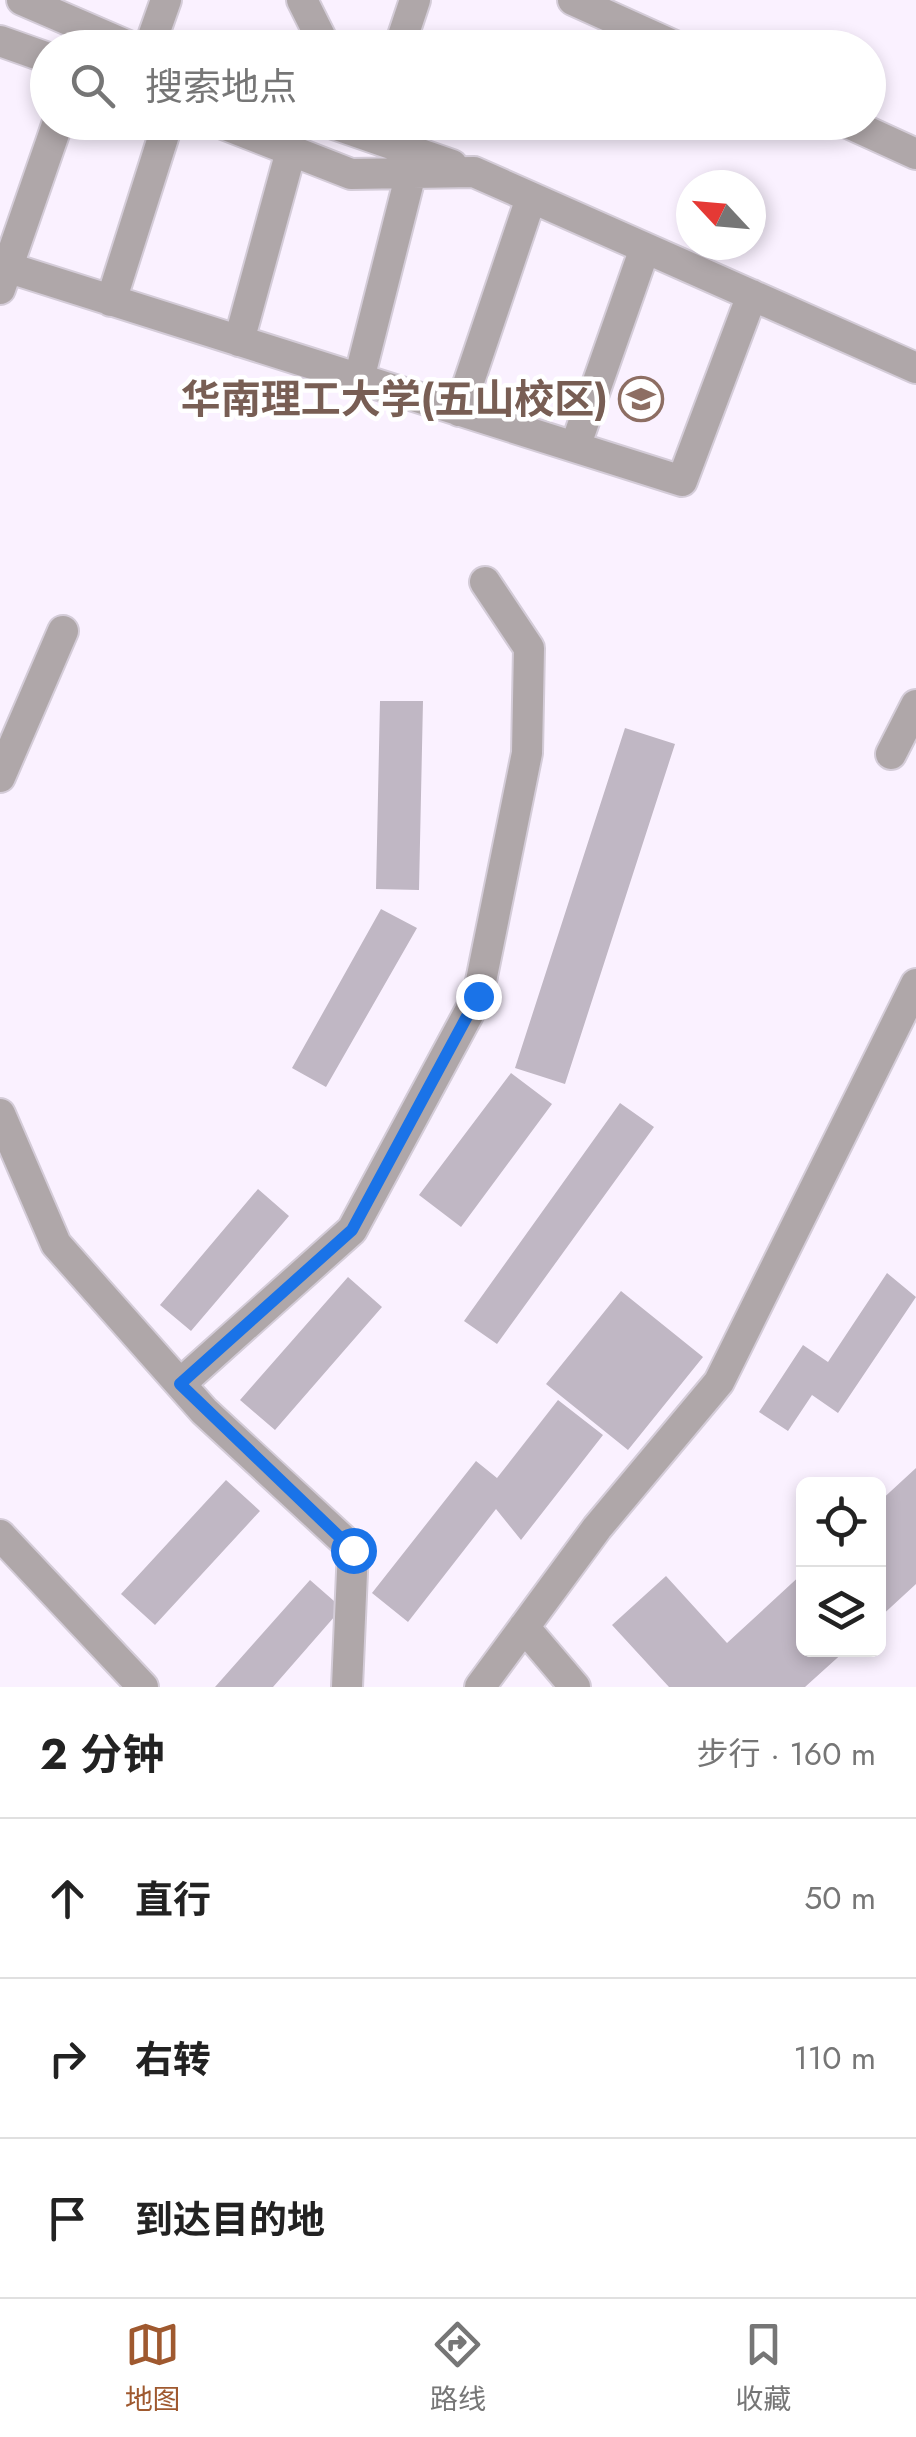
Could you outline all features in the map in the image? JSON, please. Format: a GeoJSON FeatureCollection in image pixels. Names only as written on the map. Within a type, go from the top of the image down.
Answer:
{"type":"FeatureCollection","features":[{"type":"Feature","properties":{"kind":"street"},"geometry":{"type":"LineString","coordinates":[[22,0],[91,30]]}},
{"type":"Feature","properties":{"kind":"street"},"geometry":{"type":"LineString","coordinates":[[155,30],[166,0]]}},
{"type":"Feature","properties":{"kind":"street"},"geometry":{"type":"LineString","coordinates":[[302,0],[317,30]]}},
{"type":"Feature","properties":{"kind":"street"},"geometry":{"type":"LineString","coordinates":[[406,30],[415,0]]}},
{"type":"Feature","properties":{"kind":"street"},"geometry":{"type":"LineString","coordinates":[[573,0],[639,30]]}},
{"type":"Feature","properties":{"kind":"street"},"geometry":{"type":"LineString","coordinates":[[0,41],[30,52]]}},
{"type":"Feature","properties":{"kind":"street"},"geometry":{"type":"LineString","coordinates":[[51,140],[3,274],[112,301],[682,482],[752,295]]}},
{"type":"Feature","properties":{"kind":"street"},"geometry":{"type":"LineString","coordinates":[[112,301],[162,140]]}},
{"type":"Feature","properties":{"kind":"street"},"geometry":{"type":"LineString","coordinates":[[263,140],[351,174],[474,172]]}},
{"type":"Feature","properties":{"kind":"street"},"geometry":{"type":"LineString","coordinates":[[400,140],[916,368]]}},
{"type":"Feature","properties":{"kind":"street"},"geometry":{"type":"LineString","coordinates":[[885,140],[916,154]]}},
{"type":"Feature","properties":{"kind":"street"},"geometry":{"type":"LineString","coordinates":[[239,341],[290,151]]}},
{"type":"Feature","properties":{"kind":"street"},"geometry":{"type":"LineString","coordinates":[[359,379],[411,173]]}},
{"type":"Feature","properties":{"kind":"street"},"geometry":{"type":"LineString","coordinates":[[459,411],[531,198]]}},
{"type":"Feature","properties":{"kind":"street"},"geometry":{"type":"LineString","coordinates":[[575,448],[644,248]]}},
{"type":"Feature","properties":{"kind":"street"},"geometry":{"type":"LineString","coordinates":[[180,1384],[352,1230],[478,996],[527,752],[529,666],[529,648],[485,582]]}},
{"type":"Feature","properties":{"kind":"street"},"geometry":{"type":"LineString","coordinates":[[0,777],[63,631]]}},
{"type":"Feature","properties":{"kind":"street"},"geometry":{"type":"LineString","coordinates":[[891,754],[916,705]]}},
{"type":"Feature","properties":{"kind":"street"},"geometry":{"type":"LineString","coordinates":[[480,1687],[598,1528],[719,1382],[916,984]]}},
{"type":"Feature","properties":{"kind":"street"},"geometry":{"type":"LineString","coordinates":[[0,1114],[56,1244],[180,1384],[353,1550],[347,1687]]}},
{"type":"Feature","properties":{"kind":"street"},"geometry":{"type":"LineString","coordinates":[[1,1538],[143,1687]]}},
{"type":"Feature","properties":{"kind":"street"},"geometry":{"type":"LineString","coordinates":[[524,1628],[576,1687]]}},
{"type":"Feature","properties":{"kind":"building"},"geometry":{"type":"Polygon","coordinates":[[[380,701],[423,701],[419,890],[376,889],[380,701]]]}},
{"type":"Feature","properties":{"kind":"building"},"geometry":{"type":"Polygon","coordinates":[[[625,728],[675,744],[565,1084],[515,1068],[625,728]]]}},
{"type":"Feature","properties":{"kind":"building"},"geometry":{"type":"Polygon","coordinates":[[[381,909],[417,928],[326,1087],[292,1068],[381,909]]]}},
{"type":"Feature","properties":{"kind":"building"},"geometry":{"type":"Polygon","coordinates":[[[511,1073],[552,1104],[461,1227],[419,1195],[511,1073]]]}},
{"type":"Feature","properties":{"kind":"building"},"geometry":{"type":"Polygon","coordinates":[[[620,1103],[654,1127],[497,1344],[464,1321],[620,1103]]]}},
{"type":"Feature","properties":{"kind":"building"},"geometry":{"type":"Polygon","coordinates":[[[258,1189],[289,1216],[191,1331],[160,1305],[258,1189]]]}},
{"type":"Feature","properties":{"kind":"building"},"geometry":{"type":"Polygon","coordinates":[[[887,1273],[916,1297],[838,1413],[812,1395],[788,1431],[759,1412],[803,1345],[828,1362],[887,1273]]]}},
{"type":"Feature","properties":{"kind":"building"},"geometry":{"type":"Polygon","coordinates":[[[348,1277],[382,1307],[275,1430],[240,1400],[348,1277]]]}},
{"type":"Feature","properties":{"kind":"building"},"geometry":{"type":"Polygon","coordinates":[[[621,1291],[703,1357],[628,1450],[546,1384],[621,1291]]]}},
{"type":"Feature","properties":{"kind":"building"},"geometry":{"type":"Polygon","coordinates":[[[558,1400],[603,1435],[521,1540],[496,1509],[408,1622],[372,1593],[476,1461],[497,1478],[558,1400]]]}},
{"type":"Feature","properties":{"kind":"building"},"geometry":{"type":"Polygon","coordinates":[[[916,1468],[916,1584],[886,1612],[886,1567],[886,1496],[916,1468]]]}},
{"type":"Feature","properties":{"kind":"building"},"geometry":{"type":"Polygon","coordinates":[[[226,1480],[260,1511],[155,1625],[121,1594],[226,1480]]]}},
{"type":"Feature","properties":{"kind":"building"},"geometry":{"type":"Polygon","coordinates":[[[666,1576],[727,1643],[796,1579],[796,1657],[838,1657],[805,1687],[669,1687],[612,1625],[666,1576]]]}},
{"type":"Feature","properties":{"kind":"building"},"geometry":{"type":"Polygon","coordinates":[[[310,1580],[342,1608],[273,1687],[215,1687],[310,1580]]]}},
{"type":"Feature","properties":{"kind":"place","name":"华南理工大学(五山校区)"},"geometry":{"type":"Point","coordinates":[641,399]}},
{"type":"Feature","properties":{"kind":"route"},"geometry":{"type":"LineString","coordinates":[[353,1550],[180,1384],[352,1230],[478,996]]}}]}
